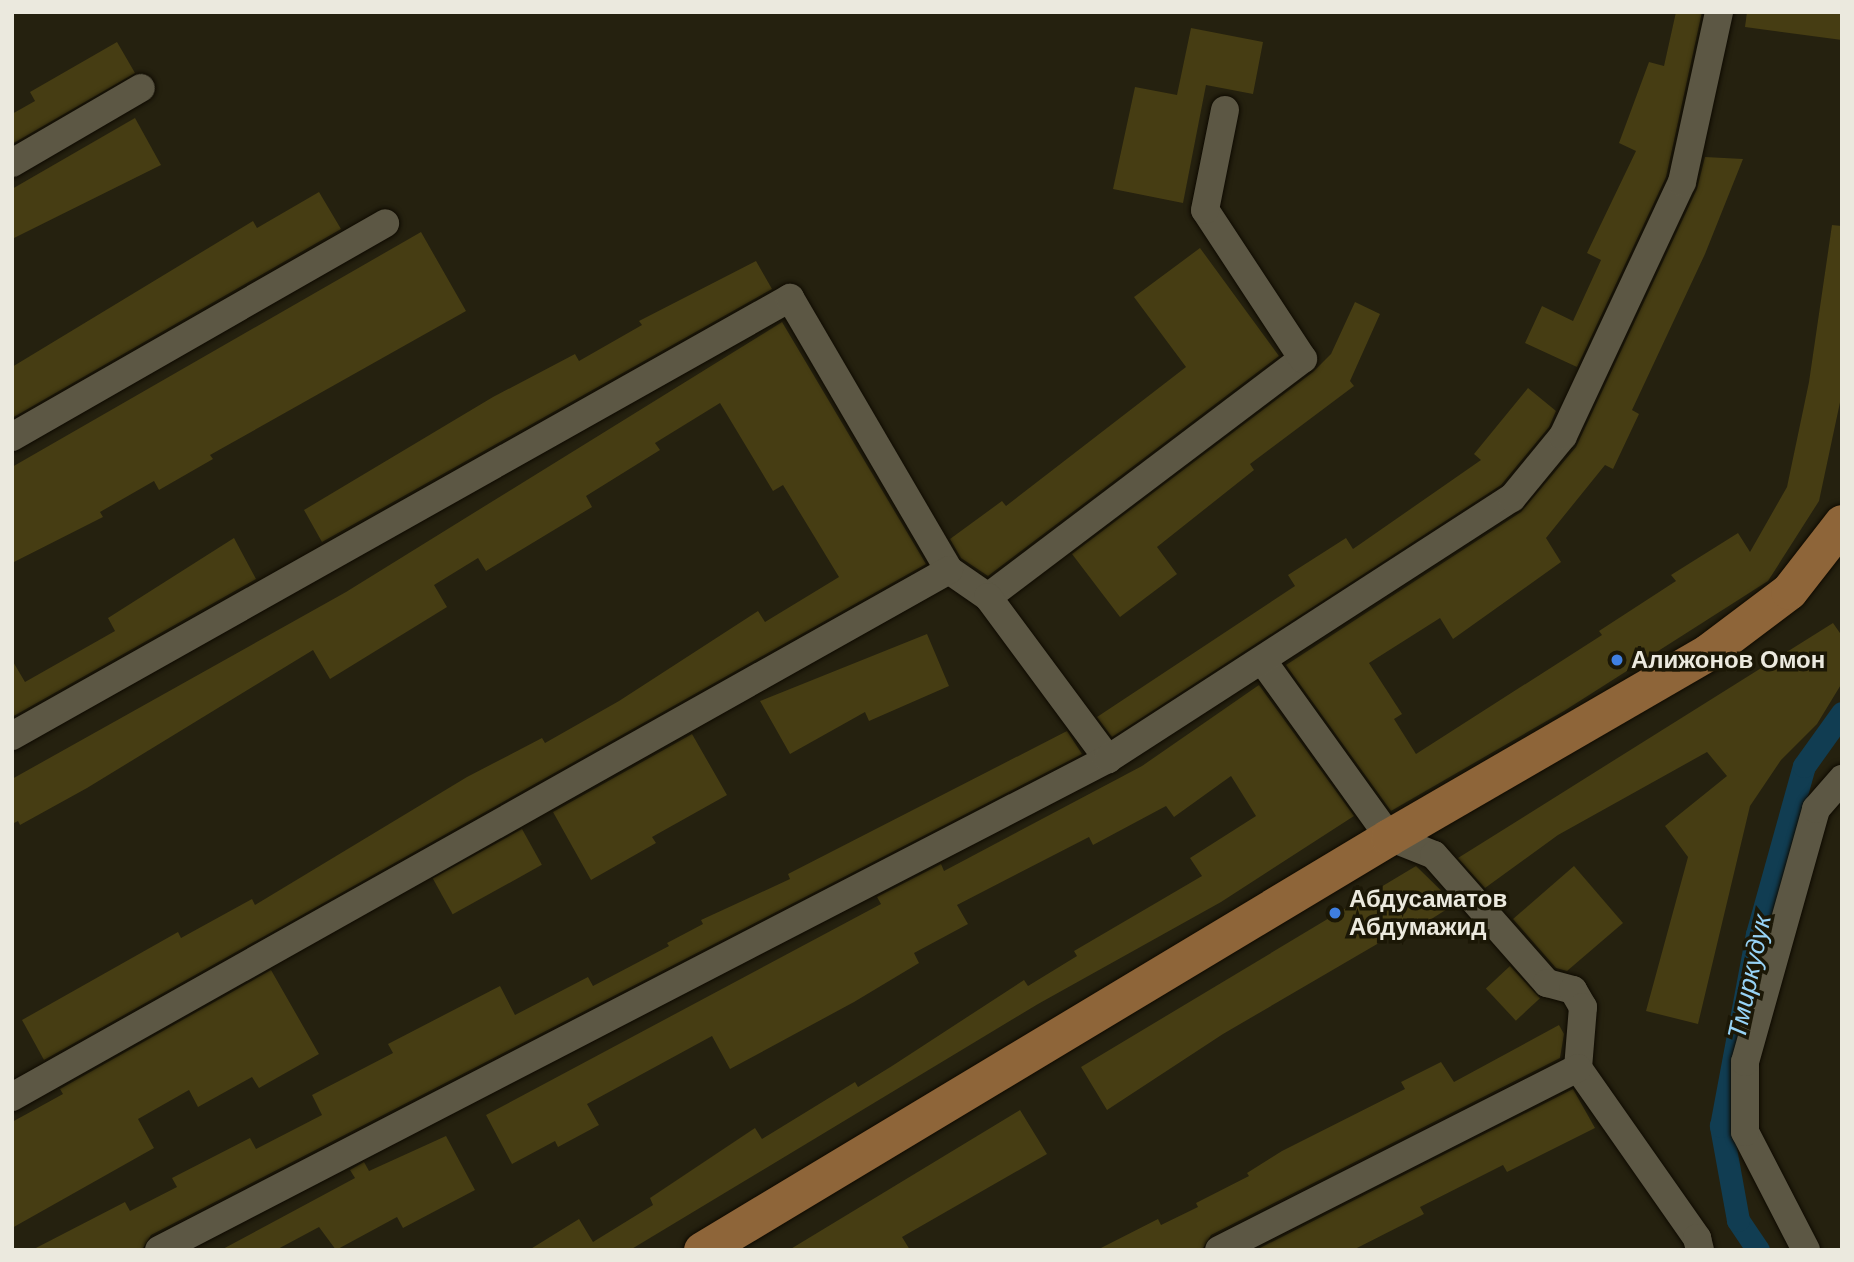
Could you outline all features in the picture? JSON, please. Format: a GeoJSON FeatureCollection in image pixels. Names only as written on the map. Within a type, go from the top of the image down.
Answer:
{"type":"FeatureCollection","features":[{"type":"Feature","properties":{"kind":"main road"},"geometry":{"type":"LineString","coordinates":[[702,1250],[1389,837],[1630,701],[1718,645],[1789,591],[1842,523]]}},
{"type":"Feature","properties":{"kind":"street"},"geometry":{"type":"LineString","coordinates":[[159,1250],[1108,759],[1511,498],[1563,436],[1682,182],[1719,12]]}},
{"type":"Feature","properties":{"kind":"street"},"geometry":{"type":"LineString","coordinates":[[12,163],[141,88]]}},
{"type":"Feature","properties":{"kind":"street"},"geometry":{"type":"LineString","coordinates":[[988,597],[1303,359],[1205,210],[1225,110]]}},
{"type":"Feature","properties":{"kind":"street"},"geometry":{"type":"LineString","coordinates":[[12,436],[385,223]]}},
{"type":"Feature","properties":{"kind":"street"},"geometry":{"type":"LineString","coordinates":[[12,736],[790,298],[949,570],[988,597],[1108,759]]}},
{"type":"Feature","properties":{"kind":"street"},"geometry":{"type":"LineString","coordinates":[[12,1097],[949,570]]}},
{"type":"Feature","properties":{"kind":"street"},"geometry":{"type":"LineString","coordinates":[[1262,660],[1389,837],[1434,855],[1547,983],[1573,990],[1583,1007],[1578,1068],[1697,1238],[1700,1250]]}},
{"type":"Feature","properties":{"kind":"street"},"geometry":{"type":"LineString","coordinates":[[1806,1250],[1745,1132],[1745,1062],[1816,809],[1842,779]]}},
{"type":"Feature","properties":{"kind":"street"},"geometry":{"type":"LineString","coordinates":[[1219,1250],[1578,1068]]}},
{"type":"Feature","properties":{"kind":"building"},"geometry":{"type":"Polygon","coordinates":[[[1676,12],[1702,12],[1666,177],[1577,367],[1525,343],[1542,306],[1573,321],[1601,260],[1587,253],[1636,151],[1619,143],[1649,62],[1664,66],[1676,12]]]}},
{"type":"Feature","properties":{"kind":"building"},"geometry":{"type":"Polygon","coordinates":[[[1747,12],[1842,12],[1842,40],[1745,27],[1747,12]]]}},
{"type":"Feature","properties":{"kind":"building"},"geometry":{"type":"Polygon","coordinates":[[[1191,28],[1263,42],[1253,94],[1206,85],[1183,203],[1113,189],[1135,87],[1177,95],[1191,28]]]}},
{"type":"Feature","properties":{"kind":"building"},"geometry":{"type":"Polygon","coordinates":[[[117,42],[135,73],[12,144],[12,114],[35,101],[30,92],[117,42]]]}},
{"type":"Feature","properties":{"kind":"building"},"geometry":{"type":"Polygon","coordinates":[[[135,118],[161,165],[12,239],[12,189],[135,118]]]}},
{"type":"Feature","properties":{"kind":"building"},"geometry":{"type":"Polygon","coordinates":[[[1705,157],[1743,159],[1705,254],[1632,410],[1639,414],[1613,469],[1605,465],[1546,538],[1561,562],[1453,639],[1440,618],[1369,663],[1402,714],[1394,719],[1416,754],[1602,635],[1599,631],[1676,581],[1671,575],[1738,533],[1750,552],[1787,487],[1809,382],[1832,225],[1842,226],[1842,393],[1819,501],[1768,581],[1564,711],[1391,811],[1286,665],[1521,512],[1576,447],[1697,189],[1705,157]]]}},
{"type":"Feature","properties":{"kind":"building"},"geometry":{"type":"Polygon","coordinates":[[[319,192],[341,229],[12,418],[12,367],[253,221],[257,228],[319,192]]]}},
{"type":"Feature","properties":{"kind":"building"},"geometry":{"type":"Polygon","coordinates":[[[421,232],[466,311],[210,455],[213,459],[159,490],[154,481],[100,512],[103,517],[12,563],[12,467],[421,232]]]}},
{"type":"Feature","properties":{"kind":"building"},"geometry":{"type":"Polygon","coordinates":[[[1200,248],[1279,356],[988,576],[961,558],[950,539],[1002,501],[1006,506],[1186,367],[1134,297],[1200,248]]]}},
{"type":"Feature","properties":{"kind":"building"},"geometry":{"type":"Polygon","coordinates":[[[756,261],[772,289],[322,542],[304,510],[493,397],[575,354],[579,361],[642,325],[639,321],[756,261]]]}},
{"type":"Feature","properties":{"kind":"building"},"geometry":{"type":"Polygon","coordinates":[[[1355,302],[1380,314],[1350,381],[1354,386],[1250,464],[1254,470],[1157,547],[1177,574],[1120,617],[1072,554],[1313,372],[1331,354],[1355,302]]]}},
{"type":"Feature","properties":{"kind":"building"},"geometry":{"type":"Polygon","coordinates":[[[782,322],[926,564],[44,1060],[22,1020],[178,932],[181,938],[252,899],[255,905],[467,777],[542,738],[545,743],[619,701],[758,611],[765,622],[839,577],[783,485],[773,491],[720,403],[655,443],[660,450],[586,496],[592,507],[486,571],[478,558],[434,585],[447,607],[330,679],[313,650],[87,788],[20,825],[18,821],[12,824],[12,779],[346,592],[782,322]]]}},
{"type":"Feature","properties":{"kind":"building"},"geometry":{"type":"Polygon","coordinates":[[[1528,388],[1556,411],[1549,427],[1501,485],[1112,737],[1097,717],[1295,586],[1288,575],[1346,538],[1353,549],[1481,460],[1474,454],[1528,388]]]}},
{"type":"Feature","properties":{"kind":"building"},"geometry":{"type":"Polygon","coordinates":[[[234,538],[256,579],[12,717],[12,660],[25,682],[115,631],[108,618],[234,538]]]}},
{"type":"Feature","properties":{"kind":"building"},"geometry":{"type":"Polygon","coordinates":[[[1833,623],[1842,636],[1842,683],[1817,724],[1781,760],[1750,806],[1698,1024],[1646,1011],[1688,857],[1665,826],[1727,776],[1707,752],[1558,835],[1485,888],[1458,858],[1833,623]]]}},
{"type":"Feature","properties":{"kind":"building"},"geometry":{"type":"Polygon","coordinates":[[[927,634],[949,686],[869,721],[865,712],[790,754],[760,701],[927,634]]]}},
{"type":"Feature","properties":{"kind":"building"},"geometry":{"type":"Polygon","coordinates":[[[1259,685],[1354,816],[1221,902],[1038,1004],[630,1250],[529,1250],[579,1219],[593,1242],[653,1205],[650,1198],[755,1128],[762,1139],[855,1082],[858,1087],[1024,980],[1028,986],[1077,956],[1074,951],[1202,876],[1190,858],[1256,816],[1231,776],[1174,817],[1166,806],[1093,845],[1089,837],[957,905],[968,924],[914,953],[919,963],[854,1002],[730,1069],[712,1036],[587,1104],[599,1125],[558,1147],[555,1141],[512,1164],[486,1115],[881,904],[877,897],[941,864],[944,871],[1142,766],[1259,685]]]}},
{"type":"Feature","properties":{"kind":"building"},"geometry":{"type":"Polygon","coordinates":[[[1067,731],[1082,754],[151,1235],[142,1250],[32,1250],[125,1202],[130,1211],[177,1187],[172,1178],[250,1138],[256,1149],[322,1115],[312,1095],[393,1053],[388,1044],[500,986],[515,1015],[588,977],[593,986],[669,946],[667,943],[703,924],[701,920],[790,879],[788,874],[1067,731]]]}},
{"type":"Feature","properties":{"kind":"building"},"geometry":{"type":"Polygon","coordinates":[[[692,734],[727,795],[652,837],[656,843],[591,880],[553,812],[692,734]]]}},
{"type":"Feature","properties":{"kind":"building"},"geometry":{"type":"Polygon","coordinates":[[[522,829],[542,865],[453,914],[433,878],[522,829]]]}},
{"type":"Feature","properties":{"kind":"building"},"geometry":{"type":"Polygon","coordinates":[[[1416,866],[1455,904],[1400,939],[1396,933],[1223,1034],[1107,1110],[1081,1067],[1416,866]]]}},
{"type":"Feature","properties":{"kind":"building"},"geometry":{"type":"Polygon","coordinates":[[[1574,866],[1623,923],[1567,971],[1556,968],[1513,919],[1574,866]]]}},
{"type":"Feature","properties":{"kind":"building"},"geometry":{"type":"Polygon","coordinates":[[[1510,966],[1540,998],[1516,1021],[1486,989],[1510,966]]]}},
{"type":"Feature","properties":{"kind":"building"},"geometry":{"type":"Polygon","coordinates":[[[271,970],[319,1054],[259,1088],[252,1077],[198,1107],[189,1090],[138,1119],[154,1148],[12,1228],[12,1122],[63,1094],[60,1089],[271,970]]]}},
{"type":"Feature","properties":{"kind":"building"},"geometry":{"type":"Polygon","coordinates":[[[1559,1025],[1564,1034],[1560,1058],[1211,1235],[1202,1250],[1097,1250],[1158,1219],[1161,1225],[1198,1207],[1196,1203],[1249,1176],[1247,1173],[1282,1151],[1405,1089],[1401,1082],[1441,1062],[1454,1082],[1559,1025]]]}},
{"type":"Feature","properties":{"kind":"building"},"geometry":{"type":"Polygon","coordinates":[[[1573,1089],[1595,1128],[1507,1172],[1503,1165],[1420,1207],[1424,1214],[1353,1250],[1256,1250],[1573,1089]]]}},
{"type":"Feature","properties":{"kind":"building"},"geometry":{"type":"Polygon","coordinates":[[[1020,1110],[1047,1154],[902,1237],[910,1250],[789,1250],[1020,1110]]]}},
{"type":"Feature","properties":{"kind":"building"},"geometry":{"type":"Polygon","coordinates":[[[446,1136],[475,1190],[403,1228],[397,1217],[336,1250],[319,1227],[276,1250],[221,1250],[355,1178],[350,1170],[364,1162],[369,1171],[446,1136]]]}},
{"type":"Feature","properties":{"kind":"waterway","name":"Тмиркудук"},"geometry":{"type":"LineString","coordinates":[[1758,1250],[1738,1220],[1721,1126],[1757,934],[1804,766],[1842,713]]}},
{"type":"Feature","properties":{"kind":"place","name":"Алижонов Омон"},"geometry":{"type":"Point","coordinates":[1617,660]}},
{"type":"Feature","properties":{"kind":"place","name":"Абдусаматов Абдумажид"},"geometry":{"type":"Point","coordinates":[1335,913]}}]}
